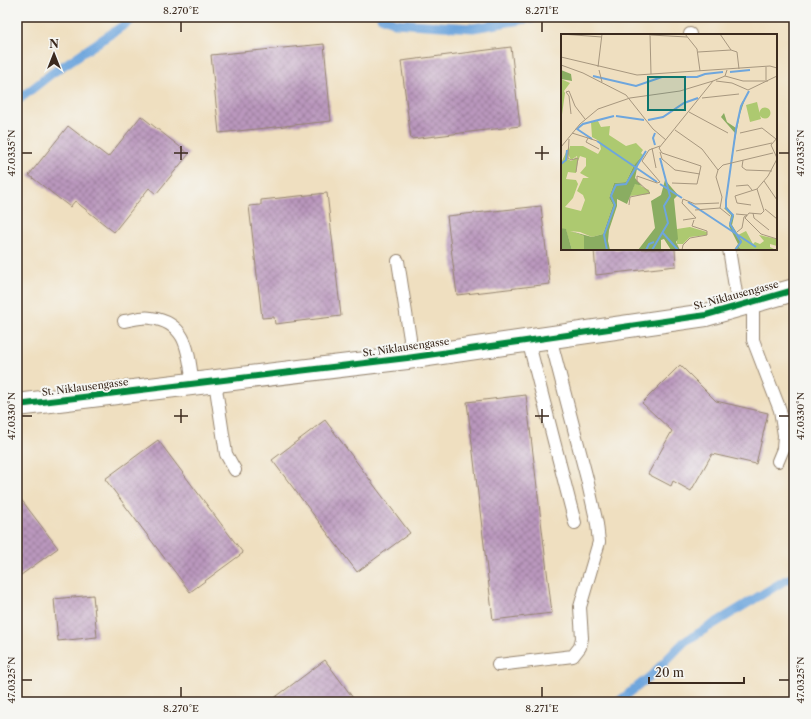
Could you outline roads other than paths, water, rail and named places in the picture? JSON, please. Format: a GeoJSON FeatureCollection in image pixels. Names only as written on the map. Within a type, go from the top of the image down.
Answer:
{"type":"FeatureCollection","features":[{"type":"Feature","properties":{"kind":"street","name":"St. Niklausengasse"},"geometry":{"type":"LineString","coordinates":[[17,405],[407,358],[706,315],[794,290]]}},
{"type":"Feature","properties":{"kind":"lane"},"geometry":{"type":"LineString","coordinates":[[729,250],[746,304],[753,340],[780,410],[784,435],[783,449],[778,461]]}},
{"type":"Feature","properties":{"kind":"lane"},"geometry":{"type":"LineString","coordinates":[[398,261],[410,339],[407,358]]}},
{"type":"Feature","properties":{"kind":"lane"},"geometry":{"type":"LineString","coordinates":[[124,321],[150,317],[168,322],[182,334],[188,350],[193,384]]}},
{"type":"Feature","properties":{"kind":"lane"},"geometry":{"type":"LineString","coordinates":[[498,665],[573,656],[580,647],[582,638],[580,607],[599,542],[588,479],[550,337]]}},
{"type":"Feature","properties":{"kind":"lane"},"geometry":{"type":"LineString","coordinates":[[528,340],[575,523]]}},
{"type":"Feature","properties":{"kind":"lane"},"geometry":{"type":"LineString","coordinates":[[215,382],[226,454],[235,470]]}},
{"type":"Feature","properties":{"kind":"waterway"},"geometry":{"type":"LineString","coordinates":[[17,101],[51,74],[136,17]]}},
{"type":"Feature","properties":{"kind":"waterway"},"geometry":{"type":"LineString","coordinates":[[381,17],[395,23],[473,28],[539,17]]}},
{"type":"Feature","properties":{"kind":"waterway"},"geometry":{"type":"LineString","coordinates":[[618,702],[652,675],[684,642],[784,581],[794,577]]}}]}
